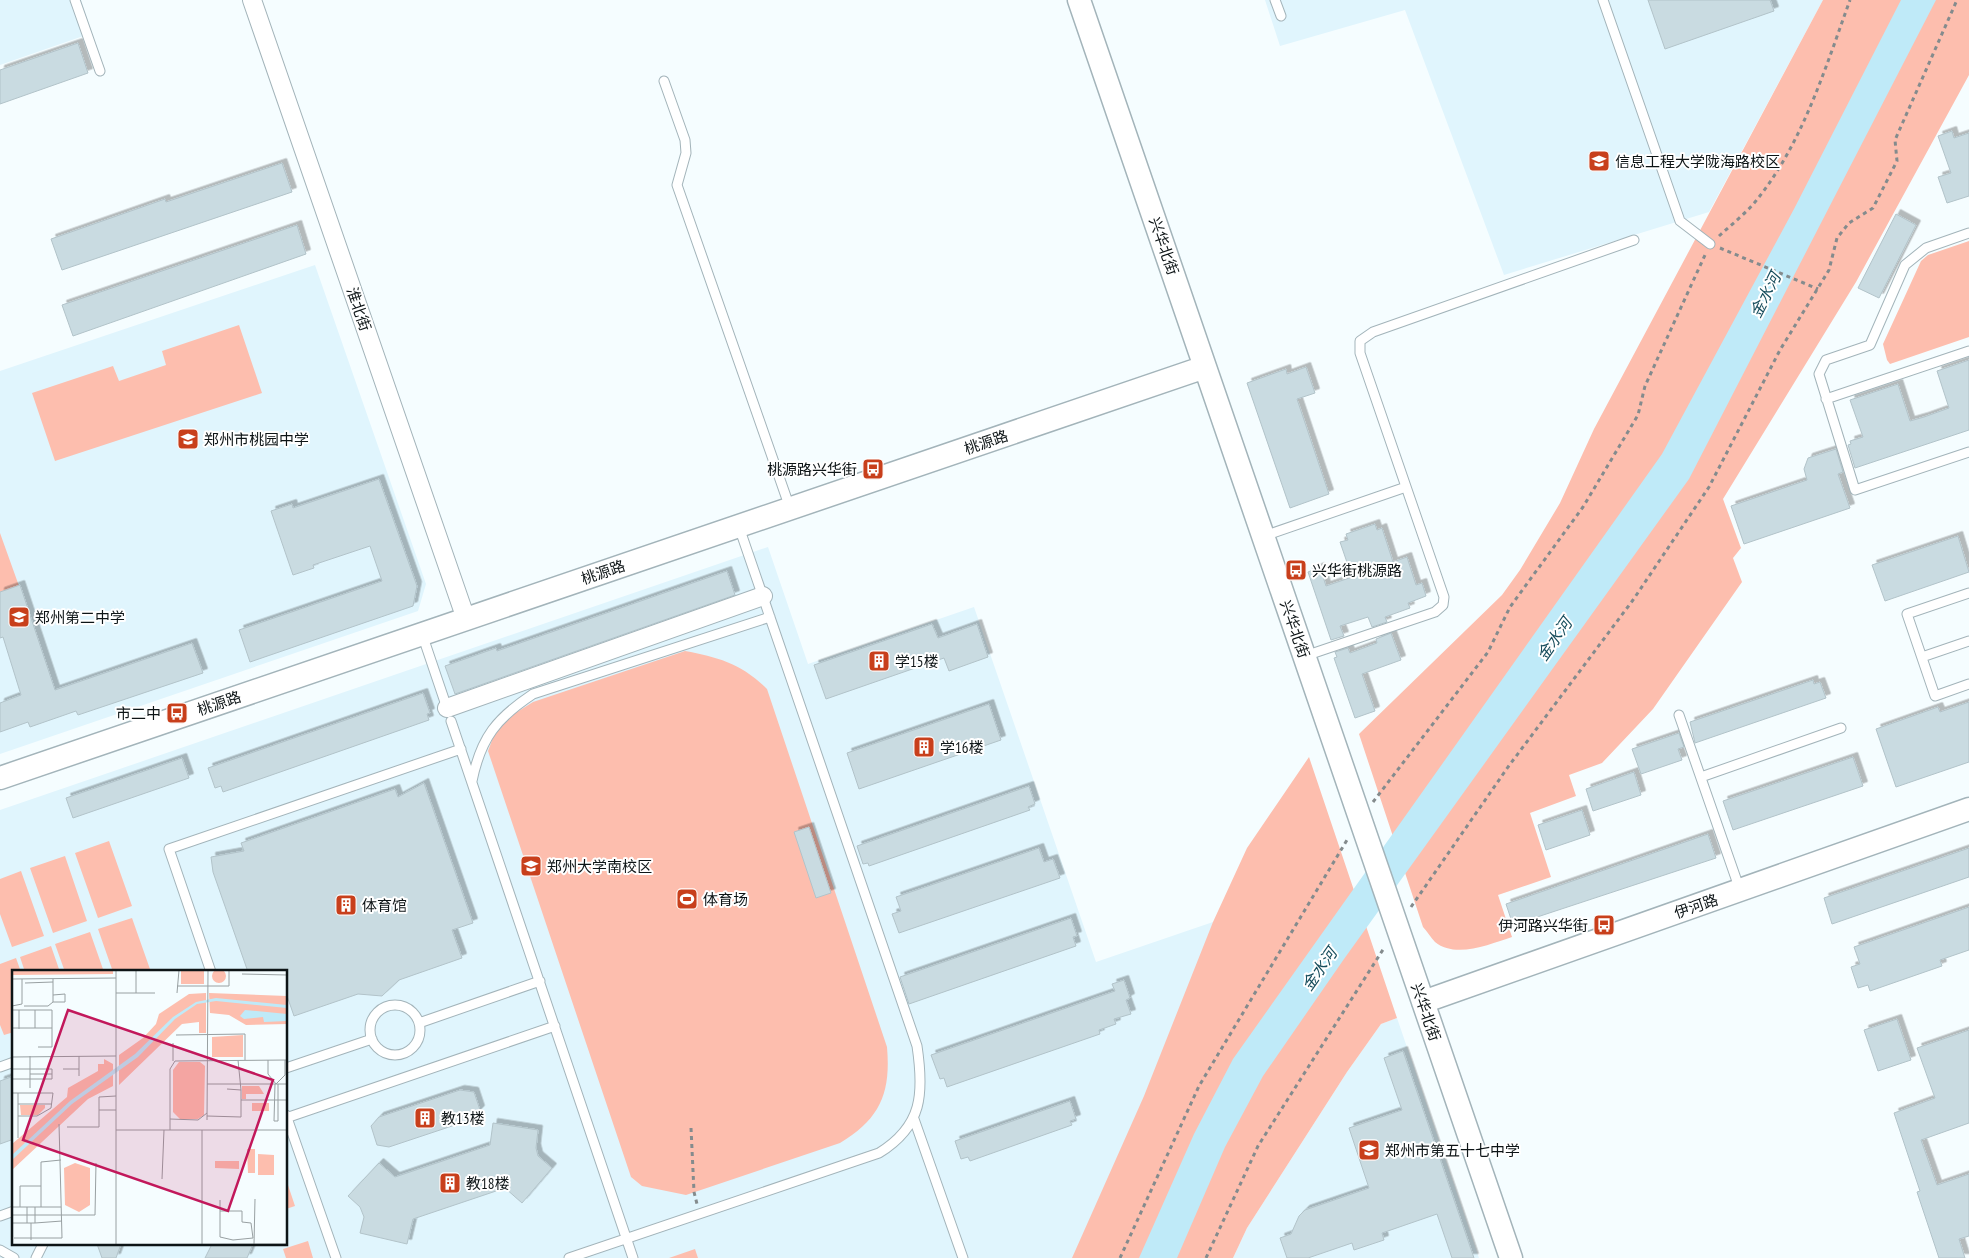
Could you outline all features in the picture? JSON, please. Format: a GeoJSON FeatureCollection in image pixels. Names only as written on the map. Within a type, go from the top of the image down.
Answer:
{"type":"FeatureCollection","features":[{"type":"Feature","properties":{"kind":"street","name":"淮北街"},"geometry":{"type":"LineString","coordinates":[[252,0],[466,619]]}},
{"type":"Feature","properties":{"kind":"street","name":"兴华北街"},"geometry":{"type":"LineString","coordinates":[[1079,0],[1511,1258]]}},
{"type":"Feature","properties":{"kind":"street","name":"桃源路"},"geometry":{"type":"LineString","coordinates":[[0,778],[1205,367]]}},
{"type":"Feature","properties":{"kind":"street"},"geometry":{"type":"LineString","coordinates":[[449,713],[763,596]]}},
{"type":"Feature","properties":{"kind":"street","name":"伊河路"},"geometry":{"type":"LineString","coordinates":[[1423,1002],[1969,809]]}},
{"type":"Feature","properties":{"kind":"lane"},"geometry":{"type":"LineString","coordinates":[[75,0],[100,71]]}},
{"type":"Feature","properties":{"kind":"lane"},"geometry":{"type":"LineString","coordinates":[[1275,0],[1281,16]]}},
{"type":"Feature","properties":{"kind":"lane"},"geometry":{"type":"LineString","coordinates":[[1603,0],[1680,221],[1710,244]]}},
{"type":"Feature","properties":{"kind":"lane"},"geometry":{"type":"LineString","coordinates":[[664,81],[685,140],[686,153],[677,185],[790,508]]}},
{"type":"Feature","properties":{"kind":"lane"},"geometry":{"type":"LineString","coordinates":[[1969,233],[1926,248],[1905,265],[1870,345],[1826,360],[1819,374],[1855,490],[1969,452]]}},
{"type":"Feature","properties":{"kind":"lane"},"geometry":{"type":"LineString","coordinates":[[1304,657],[1435,612],[1442,605],[1444,597],[1360,352],[1360,341],[1374,332],[1634,240]]}},
{"type":"Feature","properties":{"kind":"lane"},"geometry":{"type":"LineString","coordinates":[[1826,399],[1969,351]]}},
{"type":"Feature","properties":{"kind":"lane"},"geometry":{"type":"LineString","coordinates":[[1263,536],[1406,487]]}},
{"type":"Feature","properties":{"kind":"lane"},"geometry":{"type":"LineString","coordinates":[[569,1258],[879,1154],[905,1131],[914,1119],[919,1104],[922,1078],[917,1046],[739,526]]}},
{"type":"Feature","properties":{"kind":"lane"},"geometry":{"type":"LineString","coordinates":[[1969,593],[1907,614],[1935,696],[1969,684]]}},
{"type":"Feature","properties":{"kind":"lane"},"geometry":{"type":"LineString","coordinates":[[472,781],[476,762],[490,729],[509,710],[533,694],[770,617]]}},
{"type":"Feature","properties":{"kind":"lane"},"geometry":{"type":"LineString","coordinates":[[422,634],[633,1258]]}},
{"type":"Feature","properties":{"kind":"lane"},"geometry":{"type":"LineString","coordinates":[[1922,657],[1969,641]]}},
{"type":"Feature","properties":{"kind":"lane"},"geometry":{"type":"LineString","coordinates":[[1680,715],[1740,890]]}},
{"type":"Feature","properties":{"kind":"lane"},"geometry":{"type":"LineString","coordinates":[[1701,777],[1841,728]]}},
{"type":"Feature","properties":{"kind":"lane"},"geometry":{"type":"LineString","coordinates":[[209,970],[169,848],[461,749]]}},
{"type":"Feature","properties":{"kind":"lane"},"geometry":{"type":"LineString","coordinates":[[418,1023],[540,981]]}},
{"type":"Feature","properties":{"kind":"lane"},"geometry":{"type":"LineString","coordinates":[[401,1006],[409,1009],[418,1023],[419,1038],[415,1045],[402,1054],[386,1054],[379,1050],[372,1039],[371,1023],[378,1012],[385,1007],[401,1006]]}},
{"type":"Feature","properties":{"kind":"lane"},"geometry":{"type":"LineString","coordinates":[[288,1117],[556,1026]]}},
{"type":"Feature","properties":{"kind":"lane"},"geometry":{"type":"LineString","coordinates":[[288,1067],[372,1039]]}},
{"type":"Feature","properties":{"kind":"lane"},"geometry":{"type":"LineString","coordinates":[[0,1067],[12,1063]]}},
{"type":"Feature","properties":{"kind":"lane"},"geometry":{"type":"LineString","coordinates":[[914,1119],[963,1258]]}},
{"type":"Feature","properties":{"kind":"lane"},"geometry":{"type":"LineString","coordinates":[[288,1120],[336,1258]]}},
{"type":"Feature","properties":{"kind":"lane"},"geometry":{"type":"LineString","coordinates":[[0,1216],[12,1212]]}},
{"type":"Feature","properties":{"kind":"lane"},"geometry":{"type":"LineString","coordinates":[[36,1258],[41,1246]]}},
{"type":"Feature","properties":{"kind":"lane"},"geometry":{"type":"LineString","coordinates":[[0,1250],[14,1258]]}},
{"type":"Feature","properties":{"kind":"path"},"geometry":{"type":"LineString","coordinates":[[1120,1258],[1200,1086],[1362,827],[1488,652],[1510,607],[1583,507],[1638,415],[1645,386],[1710,244],[1745,213],[1781,164],[1813,102],[1850,0]]}},
{"type":"Feature","properties":{"kind":"path"},"geometry":{"type":"LineString","coordinates":[[1206,1258],[1258,1146],[1395,922],[1634,600],[1709,487],[1780,350],[1829,270],[1837,238],[1849,223],[1873,208],[1897,161],[1895,140],[1956,0]]}},
{"type":"Feature","properties":{"kind":"path"},"geometry":{"type":"LineString","coordinates":[[1710,244],[1818,289]]}},
{"type":"Feature","properties":{"kind":"path"},"geometry":{"type":"LineString","coordinates":[[690,1128],[694,1192],[700,1214]]}},
{"type":"Feature","properties":{"kind":"shaded area"},"geometry":{"type":"Polygon","coordinates":[[[0,0],[81,0],[92,33],[0,65],[0,0]]]}},
{"type":"Feature","properties":{"kind":"shaded area","name":"信息工程大学陇海路校区"},"geometry":{"type":"Polygon","coordinates":[[[1265,0],[1823,0],[1709,212],[1504,275],[1405,10],[1280,46],[1265,0]]]}},
{"type":"Feature","properties":{"kind":"shaded area"},"geometry":{"type":"Polygon","coordinates":[[[1823,0],[1969,0],[1969,75],[1856,282],[1723,499],[1741,548],[1733,558],[1742,582],[1653,709],[1602,763],[1569,775],[1576,796],[1530,813],[1551,877],[1498,895],[1512,937],[1473,949],[1463,950],[1443,947],[1435,942],[1423,927],[1359,734],[1502,595],[1520,570],[1560,503],[1594,429],[1823,0]]]}},
{"type":"Feature","properties":{"kind":"shaded area"},"geometry":{"type":"Polygon","coordinates":[[[1969,241],[1969,337],[1890,364],[1887,360],[1883,344],[1921,261],[1928,255],[1969,241]]]}},
{"type":"Feature","properties":{"kind":"shaded area","name":"郑州市桃园中学"},"geometry":{"type":"Polygon","coordinates":[[[315,265],[426,584],[418,611],[0,754],[0,371],[315,265]]]}},
{"type":"Feature","properties":{"kind":"shaded area"},"geometry":{"type":"Polygon","coordinates":[[[239,325],[262,393],[55,461],[32,393],[113,366],[119,381],[166,365],[162,351],[239,325]]]}},
{"type":"Feature","properties":{"kind":"shaded area"},"geometry":{"type":"Polygon","coordinates":[[[0,533],[19,586],[0,593],[0,533]]]}},
{"type":"Feature","properties":{"kind":"shaded area","name":"郑州大学南校区"},"geometry":{"type":"Polygon","coordinates":[[[768,547],[808,664],[974,607],[1096,962],[1213,922],[1225,955],[1104,1258],[0,1258],[0,810],[768,547]]]}},
{"type":"Feature","properties":{"kind":"shaded area","name":"体育场"},"geometry":{"type":"Polygon","coordinates":[[[685,651],[729,663],[748,673],[767,689],[887,1047],[888,1063],[887,1078],[880,1103],[874,1114],[854,1134],[840,1143],[686,1195],[642,1186],[631,1177],[488,751],[494,735],[503,721],[533,702],[685,651]]]}},
{"type":"Feature","properties":{"kind":"shaded area"},"geometry":{"type":"Polygon","coordinates":[[[1309,757],[1397,1018],[1381,1024],[1347,1072],[1247,1228],[1233,1258],[1072,1258],[1144,1096],[1213,922],[1247,848],[1309,757]]]}},
{"type":"Feature","properties":{"kind":"shaded area"},"geometry":{"type":"Polygon","coordinates":[[[109,841],[132,906],[98,918],[75,853],[109,841]]]}},
{"type":"Feature","properties":{"kind":"shaded area"},"geometry":{"type":"Polygon","coordinates":[[[65,856],[87,921],[53,933],[30,868],[65,856]]]}},
{"type":"Feature","properties":{"kind":"shaded area"},"geometry":{"type":"Polygon","coordinates":[[[21,871],[44,936],[12,947],[0,914],[0,879],[21,871]]]}},
{"type":"Feature","properties":{"kind":"shaded area"},"geometry":{"type":"Polygon","coordinates":[[[132,918],[150,970],[112,970],[98,929],[132,918]]]}},
{"type":"Feature","properties":{"kind":"shaded area"},"geometry":{"type":"Polygon","coordinates":[[[90,932],[103,970],[64,970],[55,944],[90,932]]]}},
{"type":"Feature","properties":{"kind":"shaded area"},"geometry":{"type":"Polygon","coordinates":[[[51,946],[59,970],[24,970],[20,957],[51,946]]]}},
{"type":"Feature","properties":{"kind":"shaded area"},"geometry":{"type":"Polygon","coordinates":[[[16,958],[20,970],[12,970],[12,1033],[4,1035],[0,1025],[0,964],[16,958]]]}},
{"type":"Feature","properties":{"kind":"shaded area","name":"郑州市第五十七中学"},"geometry":{"type":"Polygon","coordinates":[[[1397,1018],[1479,1258],[1233,1258],[1247,1228],[1347,1072],[1381,1024],[1397,1018]]]}},
{"type":"Feature","properties":{"kind":"shaded area"},"geometry":{"type":"Polygon","coordinates":[[[288,1185],[295,1206],[288,1208],[288,1185]]]}},
{"type":"Feature","properties":{"kind":"shaded area"},"geometry":{"type":"Polygon","coordinates":[[[308,1241],[313,1258],[286,1258],[283,1249],[308,1241]]]}},
{"type":"Feature","properties":{"kind":"shaded area"},"geometry":{"type":"Polygon","coordinates":[[[695,1249],[698,1258],[669,1258],[695,1249]]]}},
{"type":"Feature","properties":{"kind":"water","name":"金水河"},"geometry":{"type":"Polygon","coordinates":[[[1901,0],[1936,0],[1689,479],[1344,959],[1263,1076],[1225,1147],[1177,1258],[1139,1258],[1194,1134],[1233,1059],[1662,454],[1794,209],[1901,0]]]}},
{"type":"Feature","properties":{"kind":"building"},"geometry":{"type":"Polygon","coordinates":[[[1648,0],[1770,0],[1774,11],[1665,49],[1648,0]]]}},
{"type":"Feature","properties":{"kind":"building"},"geometry":{"type":"Polygon","coordinates":[[[78,43],[88,73],[0,104],[0,70],[78,43]]]}},
{"type":"Feature","properties":{"kind":"building"},"geometry":{"type":"Polygon","coordinates":[[[1952,131],[1954,138],[1969,133],[1969,196],[1947,203],[1938,177],[1951,173],[1938,136],[1952,131]]]}},
{"type":"Feature","properties":{"kind":"building"},"geometry":{"type":"Polygon","coordinates":[[[282,163],[292,192],[62,270],[51,239],[165,199],[166,202],[282,163]]]}},
{"type":"Feature","properties":{"kind":"building"},"geometry":{"type":"Polygon","coordinates":[[[1896,214],[1916,225],[1879,298],[1858,288],[1896,214]]]}},
{"type":"Feature","properties":{"kind":"building"},"geometry":{"type":"Polygon","coordinates":[[[297,225],[306,254],[73,336],[62,305],[297,225]]]}},
{"type":"Feature","properties":{"kind":"building"},"geometry":{"type":"Polygon","coordinates":[[[1969,360],[1969,430],[1855,468],[1848,445],[1851,444],[1850,441],[1863,437],[1850,400],[1898,384],[1910,421],[1924,417],[1949,408],[1937,371],[1969,360]]]}},
{"type":"Feature","properties":{"kind":"building"},"geometry":{"type":"Polygon","coordinates":[[[1306,367],[1315,393],[1297,399],[1329,494],[1290,508],[1247,383],[1286,369],[1287,374],[1306,367]]]}},
{"type":"Feature","properties":{"kind":"building"},"geometry":{"type":"Polygon","coordinates":[[[1836,449],[1843,472],[1838,474],[1850,508],[1744,544],[1731,506],[1807,480],[1804,469],[1808,458],[1836,449]]]}},
{"type":"Feature","properties":{"kind":"building"},"geometry":{"type":"Polygon","coordinates":[[[379,479],[417,586],[413,606],[250,662],[239,630],[382,581],[370,546],[313,565],[314,568],[293,575],[271,511],[292,504],[293,508],[379,479]]]}},
{"type":"Feature","properties":{"kind":"building"},"geometry":{"type":"Polygon","coordinates":[[[1375,524],[1377,530],[1382,528],[1393,562],[1407,557],[1416,585],[1422,583],[1426,596],[1408,603],[1410,608],[1385,617],[1387,622],[1372,627],[1368,617],[1340,626],[1344,636],[1331,640],[1308,572],[1320,567],[1326,586],[1352,577],[1340,542],[1348,540],[1346,534],[1375,524]]]}},
{"type":"Feature","properties":{"kind":"building"},"geometry":{"type":"Polygon","coordinates":[[[1958,536],[1969,572],[1885,601],[1872,565],[1958,536]]]}},
{"type":"Feature","properties":{"kind":"building"},"geometry":{"type":"Polygon","coordinates":[[[727,571],[735,595],[455,694],[445,666],[496,648],[497,651],[727,571]]]}},
{"type":"Feature","properties":{"kind":"building"},"geometry":{"type":"Polygon","coordinates":[[[20,585],[55,690],[192,643],[203,673],[78,715],[76,711],[30,727],[28,722],[0,732],[0,703],[21,695],[3,637],[0,638],[0,592],[20,585]]]}},
{"type":"Feature","properties":{"kind":"building","name":"学15楼"},"geometry":{"type":"Polygon","coordinates":[[[932,624],[938,638],[977,624],[988,657],[949,671],[944,658],[826,699],[814,665],[932,624]]]}},
{"type":"Feature","properties":{"kind":"building"},"geometry":{"type":"Polygon","coordinates":[[[1391,633],[1401,660],[1362,674],[1375,711],[1355,718],[1334,658],[1337,657],[1335,652],[1348,648],[1350,653],[1377,643],[1376,639],[1391,633]]]}},
{"type":"Feature","properties":{"kind":"building"},"geometry":{"type":"Polygon","coordinates":[[[1813,680],[1814,684],[1820,682],[1826,698],[1695,743],[1690,722],[1813,680]]]}},
{"type":"Feature","properties":{"kind":"building"},"geometry":{"type":"Polygon","coordinates":[[[423,693],[430,713],[427,714],[429,720],[223,792],[221,786],[215,788],[208,768],[423,693]]]}},
{"type":"Feature","properties":{"kind":"building"},"geometry":{"type":"Polygon","coordinates":[[[1969,702],[1969,762],[1896,787],[1876,729],[1938,707],[1940,712],[1969,702]]]}},
{"type":"Feature","properties":{"kind":"building","name":"学16楼"},"geometry":{"type":"Polygon","coordinates":[[[989,704],[1001,740],[859,789],[847,753],[989,704]]]}},
{"type":"Feature","properties":{"kind":"building"},"geometry":{"type":"Polygon","coordinates":[[[1679,733],[1684,747],[1678,749],[1682,760],[1641,774],[1632,749],[1679,733]]]}},
{"type":"Feature","properties":{"kind":"building"},"geometry":{"type":"Polygon","coordinates":[[[1853,757],[1863,786],[1733,830],[1723,801],[1853,757]]]}},
{"type":"Feature","properties":{"kind":"building"},"geometry":{"type":"Polygon","coordinates":[[[182,758],[189,778],[73,818],[66,798],[182,758]]]}},
{"type":"Feature","properties":{"kind":"building"},"geometry":{"type":"Polygon","coordinates":[[[1634,772],[1641,795],[1593,811],[1586,789],[1634,772]]]}},
{"type":"Feature","properties":{"kind":"building","name":"体育馆"},"geometry":{"type":"Polygon","coordinates":[[[424,783],[473,923],[452,930],[462,958],[399,980],[382,996],[358,994],[294,1016],[288,999],[288,970],[247,970],[213,872],[211,857],[244,851],[241,843],[395,789],[398,797],[424,783]]]}},
{"type":"Feature","properties":{"kind":"building"},"geometry":{"type":"Polygon","coordinates":[[[1029,786],[1035,804],[1028,807],[1030,810],[869,866],[868,863],[863,864],[857,846],[1029,786]]]}},
{"type":"Feature","properties":{"kind":"building"},"geometry":{"type":"Polygon","coordinates":[[[1582,810],[1590,835],[1546,850],[1538,825],[1582,810]]]}},
{"type":"Feature","properties":{"kind":"building"},"geometry":{"type":"Polygon","coordinates":[[[809,827],[831,893],[816,898],[794,832],[809,827]]]}},
{"type":"Feature","properties":{"kind":"building"},"geometry":{"type":"Polygon","coordinates":[[[1708,834],[1716,858],[1513,925],[1506,904],[1708,834]]]}},
{"type":"Feature","properties":{"kind":"building"},"geometry":{"type":"Polygon","coordinates":[[[1039,848],[1044,862],[1053,859],[1060,878],[899,933],[892,914],[901,911],[896,897],[1039,848]]]}},
{"type":"Feature","properties":{"kind":"building"},"geometry":{"type":"Polygon","coordinates":[[[1969,848],[1969,877],[1832,924],[1824,898],[1969,848]]]}},
{"type":"Feature","properties":{"kind":"building"},"geometry":{"type":"Polygon","coordinates":[[[1969,907],[1969,950],[1940,960],[1942,966],[1870,991],[1868,985],[1858,988],[1851,967],[1860,964],[1854,947],[1969,907]]]}},
{"type":"Feature","properties":{"kind":"building"},"geometry":{"type":"Polygon","coordinates":[[[1071,918],[1077,936],[1073,937],[1076,946],[909,1004],[900,977],[1071,918]]]}},
{"type":"Feature","properties":{"kind":"building"},"geometry":{"type":"Polygon","coordinates":[[[1124,980],[1130,998],[1126,1000],[1131,1014],[1114,1019],[1116,1024],[1099,1030],[1100,1034],[947,1087],[944,1078],[940,1079],[931,1055],[1115,991],[1112,984],[1124,980]]]}},
{"type":"Feature","properties":{"kind":"building"},"geometry":{"type":"Polygon","coordinates":[[[1897,1019],[1911,1060],[1878,1071],[1864,1030],[1897,1019]]]}},
{"type":"Feature","properties":{"kind":"building"},"geometry":{"type":"Polygon","coordinates":[[[1969,1030],[1969,1123],[1921,1140],[1937,1185],[1969,1174],[1969,1236],[1959,1239],[1965,1258],[1939,1258],[1917,1192],[1920,1191],[1894,1113],[1935,1098],[1917,1048],[1969,1030]]]}},
{"type":"Feature","properties":{"kind":"building"},"geometry":{"type":"Polygon","coordinates":[[[1403,1051],[1474,1258],[1452,1258],[1437,1214],[1382,1233],[1384,1240],[1354,1250],[1352,1243],[1308,1258],[1287,1258],[1280,1238],[1291,1234],[1299,1216],[1305,1210],[1369,1188],[1349,1128],[1402,1110],[1384,1058],[1403,1051]]]}},
{"type":"Feature","properties":{"kind":"building"},"geometry":{"type":"Polygon","coordinates":[[[12,1077],[12,1140],[0,1144],[0,1081],[12,1077]]]}},
{"type":"Feature","properties":{"kind":"building","name":"教13楼"},"geometry":{"type":"Polygon","coordinates":[[[460,1090],[474,1092],[480,1110],[470,1120],[389,1147],[377,1145],[371,1126],[379,1117],[460,1090]]]}},
{"type":"Feature","properties":{"kind":"building"},"geometry":{"type":"Polygon","coordinates":[[[1070,1101],[1076,1119],[1070,1121],[1072,1125],[970,1161],[968,1157],[961,1159],[955,1141],[1070,1101]]]}},
{"type":"Feature","properties":{"kind":"building","name":"教18楼"},"geometry":{"type":"Polygon","coordinates":[[[493,1123],[538,1130],[536,1148],[538,1156],[552,1168],[522,1203],[505,1188],[413,1219],[407,1244],[360,1233],[364,1217],[360,1207],[348,1196],[379,1163],[395,1177],[490,1145],[493,1123]]]}},
{"type":"Feature","properties":{"kind":"building"},"geometry":{"type":"Polygon","coordinates":[[[98,1246],[120,1246],[116,1258],[102,1258],[98,1246]]]}},
{"type":"Feature","properties":{"kind":"building"},"geometry":{"type":"Polygon","coordinates":[[[211,1246],[252,1246],[247,1258],[205,1258],[211,1246]]]}},
{"type":"Feature","properties":{"kind":"place","name":"信息工程大学陇海路校区"},"geometry":{"type":"Point","coordinates":[1599,161]}},
{"type":"Feature","properties":{"kind":"place","name":"郑州市桃园中学"},"geometry":{"type":"Point","coordinates":[188,439]}},
{"type":"Feature","properties":{"kind":"place","name":"桃源路兴华街"},"geometry":{"type":"Point","coordinates":[873,469]}},
{"type":"Feature","properties":{"kind":"place","name":"兴华街桃源路"},"geometry":{"type":"Point","coordinates":[1296,570]}},
{"type":"Feature","properties":{"kind":"place","name":"郑州第二中学"},"geometry":{"type":"Point","coordinates":[19,617]}},
{"type":"Feature","properties":{"kind":"place","name":"学15楼"},"geometry":{"type":"Point","coordinates":[879,661]}},
{"type":"Feature","properties":{"kind":"place","name":"市二中"},"geometry":{"type":"Point","coordinates":[177,713]}},
{"type":"Feature","properties":{"kind":"place","name":"学16楼"},"geometry":{"type":"Point","coordinates":[924,747]}},
{"type":"Feature","properties":{"kind":"place","name":"郑州大学南校区"},"geometry":{"type":"Point","coordinates":[531,866]}},
{"type":"Feature","properties":{"kind":"place","name":"体育场"},"geometry":{"type":"Point","coordinates":[687,899]}},
{"type":"Feature","properties":{"kind":"place","name":"体育馆"},"geometry":{"type":"Point","coordinates":[346,905]}},
{"type":"Feature","properties":{"kind":"place","name":"伊河路兴华街"},"geometry":{"type":"Point","coordinates":[1604,925]}},
{"type":"Feature","properties":{"kind":"place","name":"教13楼"},"geometry":{"type":"Point","coordinates":[425,1118]}},
{"type":"Feature","properties":{"kind":"place","name":"郑州市第五十七中学"},"geometry":{"type":"Point","coordinates":[1369,1150]}},
{"type":"Feature","properties":{"kind":"place","name":"教18楼"},"geometry":{"type":"Point","coordinates":[450,1183]}}]}
